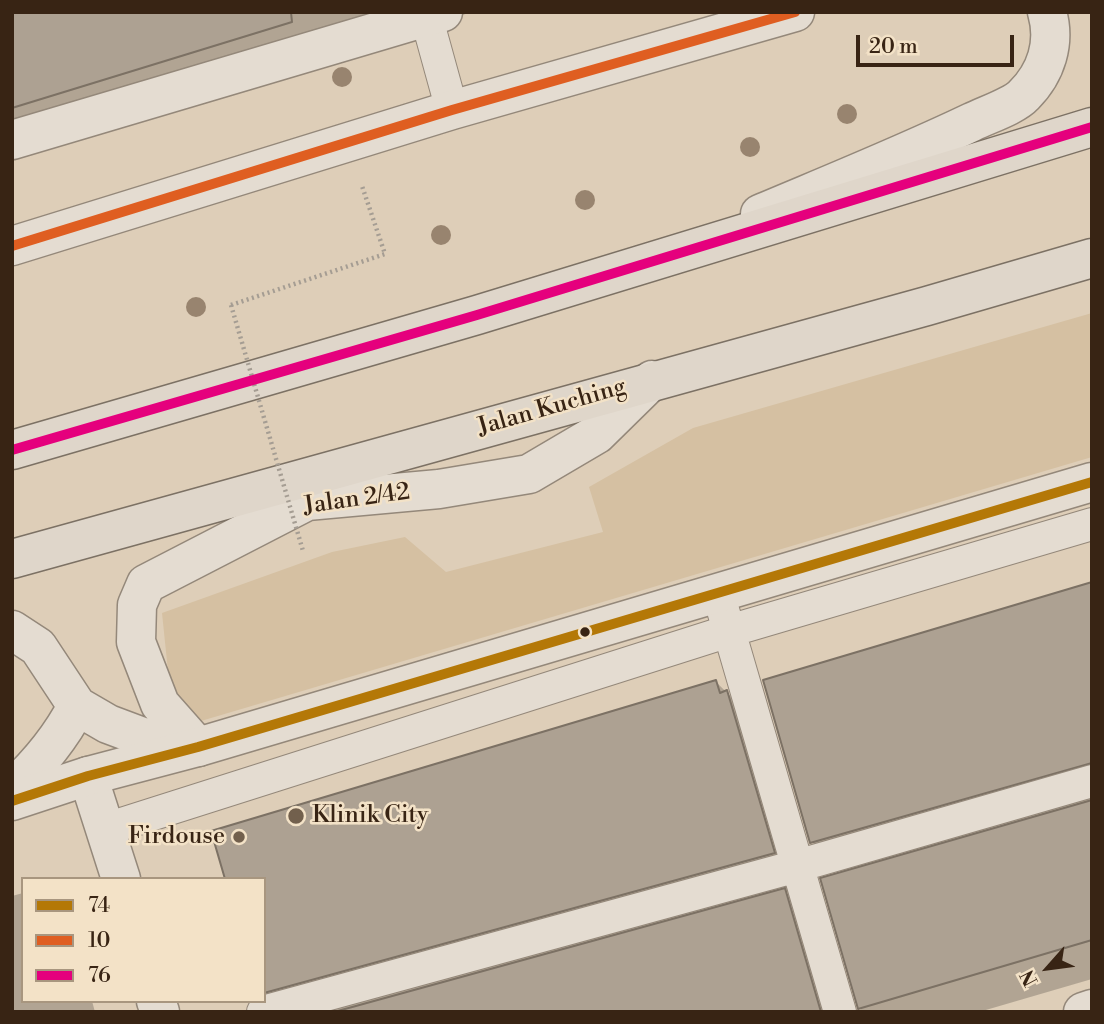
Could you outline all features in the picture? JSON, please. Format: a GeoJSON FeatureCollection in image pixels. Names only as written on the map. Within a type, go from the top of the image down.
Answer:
{"type":"FeatureCollection","features":[{"type":"Feature","properties":{"kind":"highway"},"geometry":{"type":"LineString","coordinates":[[12,450],[633,268],[1092,127]]}},
{"type":"Feature","properties":{"kind":"highway","name":"Jalan Kuching"},"geometry":{"type":"LineString","coordinates":[[12,559],[1092,258]]}},
{"type":"Feature","properties":{"kind":"street"},"geometry":{"type":"LineString","coordinates":[[12,246],[452,110],[795,12]]}},
{"type":"Feature","properties":{"kind":"street"},"geometry":{"type":"LineString","coordinates":[[633,268],[936,139],[1023,97],[1048,60],[1050,33],[1047,12]]}},
{"type":"Feature","properties":{"kind":"street"},"geometry":{"type":"LineString","coordinates":[[12,140],[431,14]]}},
{"type":"Feature","properties":{"kind":"street","name":"Jalan 2/42"},"geometry":{"type":"LineString","coordinates":[[189,749],[160,704],[136,642],[137,605],[146,584],[307,502],[439,489],[528,474],[597,434],[652,380]]}},
{"type":"Feature","properties":{"kind":"street"},"geometry":{"type":"LineString","coordinates":[[12,801],[88,776],[189,749],[1092,482]]}},
{"type":"Feature","properties":{"kind":"street"},"geometry":{"type":"LineString","coordinates":[[12,630],[38,647],[77,706],[108,723],[189,749]]}},
{"type":"Feature","properties":{"kind":"street"},"geometry":{"type":"LineString","coordinates":[[12,789],[42,760],[64,731],[77,706]]}},
{"type":"Feature","properties":{"kind":"street"},"geometry":{"type":"LineString","coordinates":[[88,776],[120,877]]}},
{"type":"Feature","properties":{"kind":"street"},"geometry":{"type":"LineString","coordinates":[[1083,1012],[1092,1009]]}},
{"type":"Feature","properties":{"kind":"lane"},"geometry":{"type":"LineString","coordinates":[[431,14],[452,110]]}},
{"type":"Feature","properties":{"kind":"lane"},"geometry":{"type":"LineString","coordinates":[[106,829],[729,631],[1092,524]]}},
{"type":"Feature","properties":{"kind":"lane"},"geometry":{"type":"LineString","coordinates":[[718,592],[840,1012]]}},
{"type":"Feature","properties":{"kind":"lane"},"geometry":{"type":"LineString","coordinates":[[263,1012],[797,866],[1092,781]]}},
{"type":"Feature","properties":{"kind":"path"},"geometry":{"type":"LineString","coordinates":[[303,551],[231,305],[385,254],[347,142]]}},
{"type":"Feature","properties":{"kind":"shaded area"},"geometry":{"type":"Polygon","coordinates":[[[1092,313],[1092,457],[174,729],[162,613],[332,552],[405,537],[446,572],[603,532],[589,487],[693,428],[1092,313]]]}},
{"type":"Feature","properties":{"kind":"building"},"geometry":{"type":"Polygon","coordinates":[[[12,12],[291,12],[292,22],[12,108],[12,12]]]}},
{"type":"Feature","properties":{"kind":"building"},"geometry":{"type":"Polygon","coordinates":[[[1092,582],[1092,763],[810,843],[763,680],[1092,582]]]}},
{"type":"Feature","properties":{"kind":"building"},"geometry":{"type":"Polygon","coordinates":[[[716,680],[720,693],[727,690],[775,853],[266,992],[266,877],[224,877],[211,831],[716,680]]]}},
{"type":"Feature","properties":{"kind":"building"},"geometry":{"type":"Polygon","coordinates":[[[1092,800],[1092,940],[858,1009],[820,878],[1092,800]]]}},
{"type":"Feature","properties":{"kind":"building"},"geometry":{"type":"Polygon","coordinates":[[[785,888],[821,1012],[334,1012],[785,888]]]}},
{"type":"Feature","properties":{"kind":"transit line","name":"10"},"geometry":{"type":"LineString","coordinates":[[12,246],[452,110],[795,12]]}},
{"type":"Feature","properties":{"kind":"transit line","name":"76"},"geometry":{"type":"LineString","coordinates":[[12,450],[477,315],[1092,127]]}},
{"type":"Feature","properties":{"kind":"transit line","name":"74"},"geometry":{"type":"LineString","coordinates":[[12,801],[88,776],[198,747],[1092,482]]}},
{"type":"Feature","properties":{"kind":"place","name":"Klinik City"},"geometry":{"type":"Point","coordinates":[296,816]}},
{"type":"Feature","properties":{"kind":"place","name":"Firdouse"},"geometry":{"type":"Point","coordinates":[239,837]}}]}
